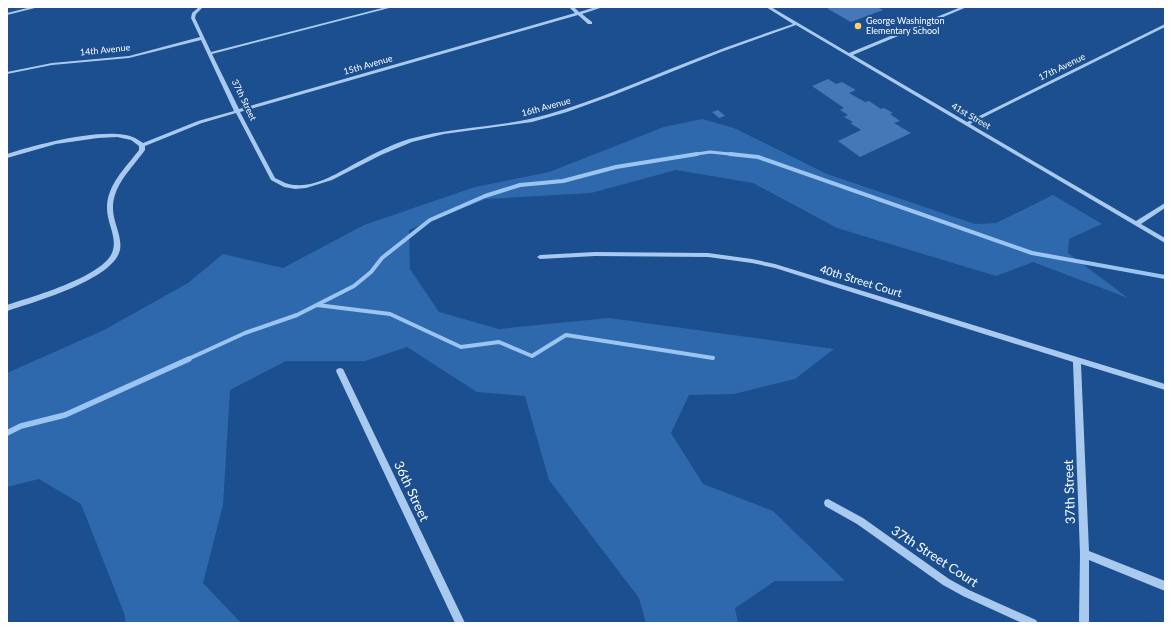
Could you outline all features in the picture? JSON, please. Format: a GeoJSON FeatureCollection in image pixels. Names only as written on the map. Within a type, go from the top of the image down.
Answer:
{"type":"FeatureCollection","features":[{"type":"Feature","properties":{"kind":"street"},"geometry":{"type":"LineString","coordinates":[[7,9],[7,14],[37,7]]}},
{"type":"Feature","properties":{"kind":"street","name":"37th Street"},"geometry":{"type":"LineString","coordinates":[[200,7],[194,14],[193,18],[211,53],[237,111],[273,178],[284,185],[296,186]]}},
{"type":"Feature","properties":{"kind":"street"},"geometry":{"type":"LineString","coordinates":[[211,53],[391,7]]}},
{"type":"Feature","properties":{"kind":"street"},"geometry":{"type":"LineString","coordinates":[[571,7],[590,23]]}},
{"type":"Feature","properties":{"kind":"street","name":"15th Avenue"},"geometry":{"type":"LineString","coordinates":[[142,145],[200,122],[601,7]]}},
{"type":"Feature","properties":{"kind":"street","name":"41st Street"},"geometry":{"type":"LineString","coordinates":[[768,7],[1165,241]]}},
{"type":"Feature","properties":{"kind":"street"},"geometry":{"type":"LineString","coordinates":[[848,55],[965,7]]}},
{"type":"Feature","properties":{"kind":"street","name":"16th Avenue"},"geometry":{"type":"LineString","coordinates":[[296,186],[321,182],[378,154],[409,142],[441,133],[517,123],[564,112],[739,44],[796,24]]}},
{"type":"Feature","properties":{"kind":"street","name":"17th Avenue"},"geometry":{"type":"LineString","coordinates":[[966,124],[1165,25]]}},
{"type":"Feature","properties":{"kind":"street","name":"14th Avenue"},"geometry":{"type":"LineString","coordinates":[[7,73],[52,64],[129,57],[203,38]]}},
{"type":"Feature","properties":{"kind":"street"},"geometry":{"type":"LineString","coordinates":[[7,156],[51,143],[86,137],[128,138],[140,141],[142,145],[142,150],[123,173],[111,197],[110,211],[118,246],[116,255],[98,272],[84,280],[7,308]]}},
{"type":"Feature","properties":{"kind":"street"},"geometry":{"type":"LineString","coordinates":[[1136,224],[1165,205]]}},
{"type":"Feature","properties":{"kind":"street","name":"40th Street Court"},"geometry":{"type":"LineString","coordinates":[[540,256],[596,254],[708,255],[752,261],[783,268],[1165,387]]}},
{"type":"Feature","properties":{"kind":"street","name":"37th Street"},"geometry":{"type":"LineString","coordinates":[[1077,360],[1084,554],[1084,623]]}},
{"type":"Feature","properties":{"kind":"street","name":"36th Street"},"geometry":{"type":"LineString","coordinates":[[340,371],[460,623]]}},
{"type":"Feature","properties":{"kind":"street","name":"37th Street Court"},"geometry":{"type":"LineString","coordinates":[[828,503],[860,522],[960,590],[1010,614],[1033,623]]}},
{"type":"Feature","properties":{"kind":"street"},"geometry":{"type":"LineString","coordinates":[[1084,554],[1165,586]]}},
{"type":"Feature","properties":{"kind":"shaded area"},"geometry":{"type":"Polygon","coordinates":[[[702,119],[734,128],[827,174],[975,224],[996,223],[1053,195],[1102,224],[1069,239],[1068,253],[1128,298],[1033,262],[996,276],[837,228],[753,183],[676,170],[591,193],[486,199],[409,230],[410,269],[439,312],[499,329],[609,318],[834,349],[795,379],[734,394],[689,395],[671,433],[703,484],[773,511],[845,581],[775,581],[735,608],[738,623],[646,623],[639,598],[549,480],[525,396],[477,392],[407,347],[365,361],[286,361],[230,390],[223,505],[203,583],[241,623],[126,623],[124,613],[81,504],[39,479],[7,487],[7,373],[104,330],[188,283],[223,254],[283,268],[364,225],[475,187],[549,172],[664,127],[702,119]]]}},
{"type":"Feature","properties":{"kind":"building"},"geometry":{"type":"Polygon","coordinates":[[[826,7],[877,7],[883,10],[851,22],[826,7]]]}},
{"type":"Feature","properties":{"kind":"building"},"geometry":{"type":"Polygon","coordinates":[[[828,79],[836,84],[842,82],[856,90],[849,93],[865,102],[869,101],[881,109],[884,108],[893,113],[890,114],[900,121],[894,123],[911,133],[860,157],[838,141],[861,130],[850,123],[853,122],[844,117],[848,115],[840,110],[844,108],[812,86],[828,79]]]}},
{"type":"Feature","properties":{"kind":"building"},"geometry":{"type":"Polygon","coordinates":[[[718,110],[725,116],[719,118],[712,112],[718,110]]]}},
{"type":"Feature","properties":{"kind":"waterway"},"geometry":{"type":"LineString","coordinates":[[690,155],[710,152],[730,154]]}},
{"type":"Feature","properties":{"kind":"waterway"},"geometry":{"type":"LineString","coordinates":[[186,360],[245,333],[297,315],[354,286],[371,272],[382,258],[430,220],[485,196],[520,185],[563,181],[616,167],[697,154]]}},
{"type":"Feature","properties":{"kind":"waterway"},"geometry":{"type":"LineString","coordinates":[[730,154],[740,155]]}},
{"type":"Feature","properties":{"kind":"waterway"},"geometry":{"type":"LineString","coordinates":[[730,154],[758,157],[1032,253],[1165,277]]}},
{"type":"Feature","properties":{"kind":"waterway"},"geometry":{"type":"LineString","coordinates":[[317,305],[390,314],[461,347],[499,342],[532,356],[566,335],[713,358]]}},
{"type":"Feature","properties":{"kind":"waterway"},"geometry":{"type":"LineString","coordinates":[[7,433],[21,426],[65,415],[189,359]]}},
{"type":"Feature","properties":{"kind":"place","name":"George Washington Elementary School"},"geometry":{"type":"Point","coordinates":[858,26]}}]}
